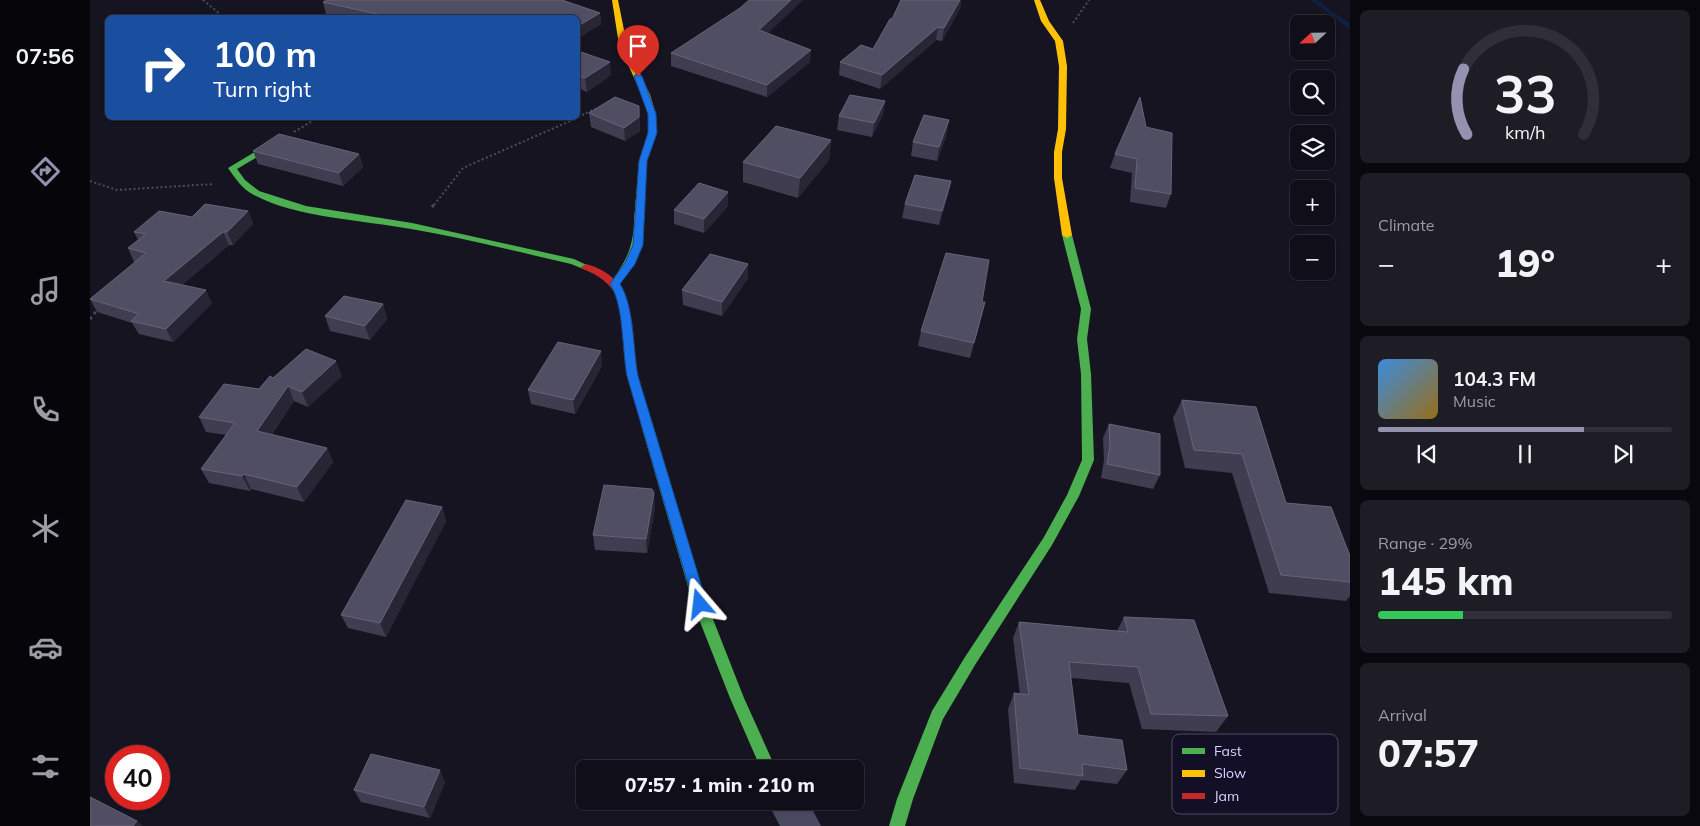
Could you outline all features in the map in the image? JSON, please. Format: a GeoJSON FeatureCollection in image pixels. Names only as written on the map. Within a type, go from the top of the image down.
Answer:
{"type":"FeatureCollection","features":[{"type":"Feature","properties":{"kind":"street"},"geometry":{"type":"LineString","coordinates":[[615,0],[623,45],[646,95],[652,114],[652,133],[643,161],[638,245],[630,264],[615,284]]}},
{"type":"Feature","properties":{"kind":"street"},"geometry":{"type":"LineString","coordinates":[[897,826],[905,799],[937,716],[970,661],[1048,541],[1073,496],[1088,460],[1086,374],[1082,339],[1086,309],[1063,217],[1058,178],[1058,152],[1062,129],[1063,66],[1059,41],[1046,21],[1037,0]]}},
{"type":"Feature","properties":{"kind":"street"},"geometry":{"type":"LineString","coordinates":[[273,144],[232,168],[242,182],[256,193],[279,202],[329,213],[412,226],[574,262],[608,276],[615,284],[624,302],[632,376],[700,604],[736,698],[765,760]]}},
{"type":"Feature","properties":{"kind":"street"},"geometry":{"type":"LineString","coordinates":[[792,810],[802,826]]}},
{"type":"Feature","properties":{"kind":"path"},"geometry":{"type":"LineString","coordinates":[[203,0],[220,15]]}},
{"type":"Feature","properties":{"kind":"path"},"geometry":{"type":"LineString","coordinates":[[580,116],[598,107],[646,95]]}},
{"type":"Feature","properties":{"kind":"path"},"geometry":{"type":"LineString","coordinates":[[294,133],[314,120]]}},
{"type":"Feature","properties":{"kind":"path"},"geometry":{"type":"LineString","coordinates":[[412,226],[418,222],[455,180],[463,168],[570,120]]}},
{"type":"Feature","properties":{"kind":"path"},"geometry":{"type":"LineString","coordinates":[[90,181],[117,190],[242,182]]}},
{"type":"Feature","properties":{"kind":"path"},"geometry":{"type":"LineString","coordinates":[[90,319],[102,302]]}},
{"type":"Feature","properties":{"kind":"building"},"geometry":{"type":"Polygon","coordinates":[[[327,0],[562,0],[600,13],[580,25],[580,15],[382,15],[323,2],[327,0]]]}},
{"type":"Feature","properties":{"kind":"building"},"geometry":{"type":"Polygon","coordinates":[[[749,0],[791,0],[759,30],[811,50],[767,85],[671,53],[740,8],[749,0]]]}},
{"type":"Feature","properties":{"kind":"building"},"geometry":{"type":"Polygon","coordinates":[[[901,0],[960,0],[944,28],[938,27],[882,75],[840,62],[861,45],[873,49],[890,19],[892,19],[901,0]]]}},
{"type":"Feature","properties":{"kind":"building"},"geometry":{"type":"Polygon","coordinates":[[[580,52],[610,62],[585,78],[580,77],[580,52]]]}},
{"type":"Feature","properties":{"kind":"building"},"geometry":{"type":"Polygon","coordinates":[[[850,95],[885,101],[874,123],[839,116],[850,95]]]}},
{"type":"Feature","properties":{"kind":"building"},"geometry":{"type":"Polygon","coordinates":[[[615,97],[639,106],[639,117],[624,128],[589,113],[615,97]]]}},
{"type":"Feature","properties":{"kind":"building"},"geometry":{"type":"Polygon","coordinates":[[[1140,97],[1146,127],[1172,133],[1171,194],[1135,188],[1137,159],[1115,154],[1140,97]]]}},
{"type":"Feature","properties":{"kind":"building"},"geometry":{"type":"Polygon","coordinates":[[[924,115],[949,120],[939,147],[913,142],[924,115]]]}},
{"type":"Feature","properties":{"kind":"building"},"geometry":{"type":"Polygon","coordinates":[[[776,126],[831,140],[800,178],[743,162],[776,126]]]}},
{"type":"Feature","properties":{"kind":"building"},"geometry":{"type":"Polygon","coordinates":[[[279,134],[359,154],[339,173],[253,151],[279,134]]]}},
{"type":"Feature","properties":{"kind":"building"},"geometry":{"type":"Polygon","coordinates":[[[915,175],[951,181],[942,211],[905,204],[915,175]]]}},
{"type":"Feature","properties":{"kind":"building"},"geometry":{"type":"Polygon","coordinates":[[[699,183],[728,192],[704,219],[674,210],[699,183]]]}},
{"type":"Feature","properties":{"kind":"building"},"geometry":{"type":"Polygon","coordinates":[[[205,204],[248,211],[227,232],[223,232],[164,281],[206,290],[166,329],[131,321],[139,314],[90,299],[146,253],[128,248],[146,234],[134,232],[159,211],[192,217],[205,204]]]}},
{"type":"Feature","properties":{"kind":"building"},"geometry":{"type":"Polygon","coordinates":[[[946,253],[989,260],[982,302],[985,302],[974,343],[921,331],[946,253]]]}},
{"type":"Feature","properties":{"kind":"building"},"geometry":{"type":"Polygon","coordinates":[[[710,254],[748,264],[722,302],[682,290],[710,254]]]}},
{"type":"Feature","properties":{"kind":"building"},"geometry":{"type":"Polygon","coordinates":[[[344,296],[383,304],[365,326],[325,316],[344,296]]]}},
{"type":"Feature","properties":{"kind":"building"},"geometry":{"type":"Polygon","coordinates":[[[558,342],[601,351],[573,400],[528,390],[558,342]]]}},
{"type":"Feature","properties":{"kind":"building"},"geometry":{"type":"Polygon","coordinates":[[[306,349],[336,361],[302,392],[288,386],[257,431],[327,448],[297,487],[244,474],[242,476],[201,469],[235,423],[199,417],[224,384],[259,389],[270,376],[273,378],[306,349]]]}},
{"type":"Feature","properties":{"kind":"building"},"geometry":{"type":"Polygon","coordinates":[[[1182,400],[1256,407],[1286,503],[1331,507],[1350,556],[1350,582],[1281,575],[1242,454],[1194,450],[1182,400]]]}},
{"type":"Feature","properties":{"kind":"building"},"geometry":{"type":"Polygon","coordinates":[[[1109,424],[1160,434],[1160,475],[1107,464],[1110,446],[1109,424]]]}},
{"type":"Feature","properties":{"kind":"building"},"geometry":{"type":"Polygon","coordinates":[[[604,485],[652,489],[654,493],[646,539],[593,535],[604,485]]]}},
{"type":"Feature","properties":{"kind":"building"},"geometry":{"type":"Polygon","coordinates":[[[406,500],[442,507],[380,623],[341,615],[406,500]]]}},
{"type":"Feature","properties":{"kind":"building"},"geometry":{"type":"Polygon","coordinates":[[[1124,617],[1194,620],[1228,716],[1151,714],[1138,667],[1069,662],[1078,735],[1122,740],[1127,770],[1082,764],[1083,776],[1020,768],[1014,693],[1029,695],[1019,622],[1128,632],[1124,617]]]}},
{"type":"Feature","properties":{"kind":"building"},"geometry":{"type":"Polygon","coordinates":[[[371,754],[440,770],[424,807],[354,790],[371,754]]]}},
{"type":"Feature","properties":{"kind":"building"},"geometry":{"type":"Polygon","coordinates":[[[90,797],[105,805],[105,810],[115,810],[137,821],[133,826],[90,826],[90,797]]]}},
{"type":"Feature","properties":{"kind":"waterway"},"geometry":{"type":"LineString","coordinates":[[1314,0],[1350,27]]}},
{"type":"Feature","properties":{"kind":"traffic: fast"},"geometry":{"type":"LineString","coordinates":[[273,144],[232,168],[242,182],[256,193],[305,209],[412,226],[574,262],[586,267]]}},
{"type":"Feature","properties":{"kind":"traffic: fast"},"geometry":{"type":"LineString","coordinates":[[615,284],[636,248],[639,222]]}},
{"type":"Feature","properties":{"kind":"traffic: fast"},"geometry":{"type":"LineString","coordinates":[[897,826],[905,799],[937,716],[970,661],[1048,541],[1073,496],[1088,460],[1086,374],[1082,339],[1086,309],[1067,235]]}},
{"type":"Feature","properties":{"kind":"traffic: fast"},"geometry":{"type":"LineString","coordinates":[[647,425],[700,604],[737,698],[765,760]]}},
{"type":"Feature","properties":{"kind":"traffic: slow"},"geometry":{"type":"LineString","coordinates":[[615,0],[623,45],[646,95],[652,114],[652,133],[643,161],[639,222]]}},
{"type":"Feature","properties":{"kind":"traffic: slow"},"geometry":{"type":"LineString","coordinates":[[1037,0],[1045,21],[1059,41],[1063,66],[1062,129],[1058,152],[1058,178],[1067,235]]}},
{"type":"Feature","properties":{"kind":"traffic: jam"},"geometry":{"type":"LineString","coordinates":[[586,267],[610,280],[618,289],[624,302],[632,376],[647,425]]}},
{"type":"Feature","properties":{"kind":"route"},"geometry":{"type":"LineString","coordinates":[[638,76],[652,114],[652,133],[643,161],[638,245],[630,264],[615,284],[624,302],[632,376],[700,604]]}}]}
